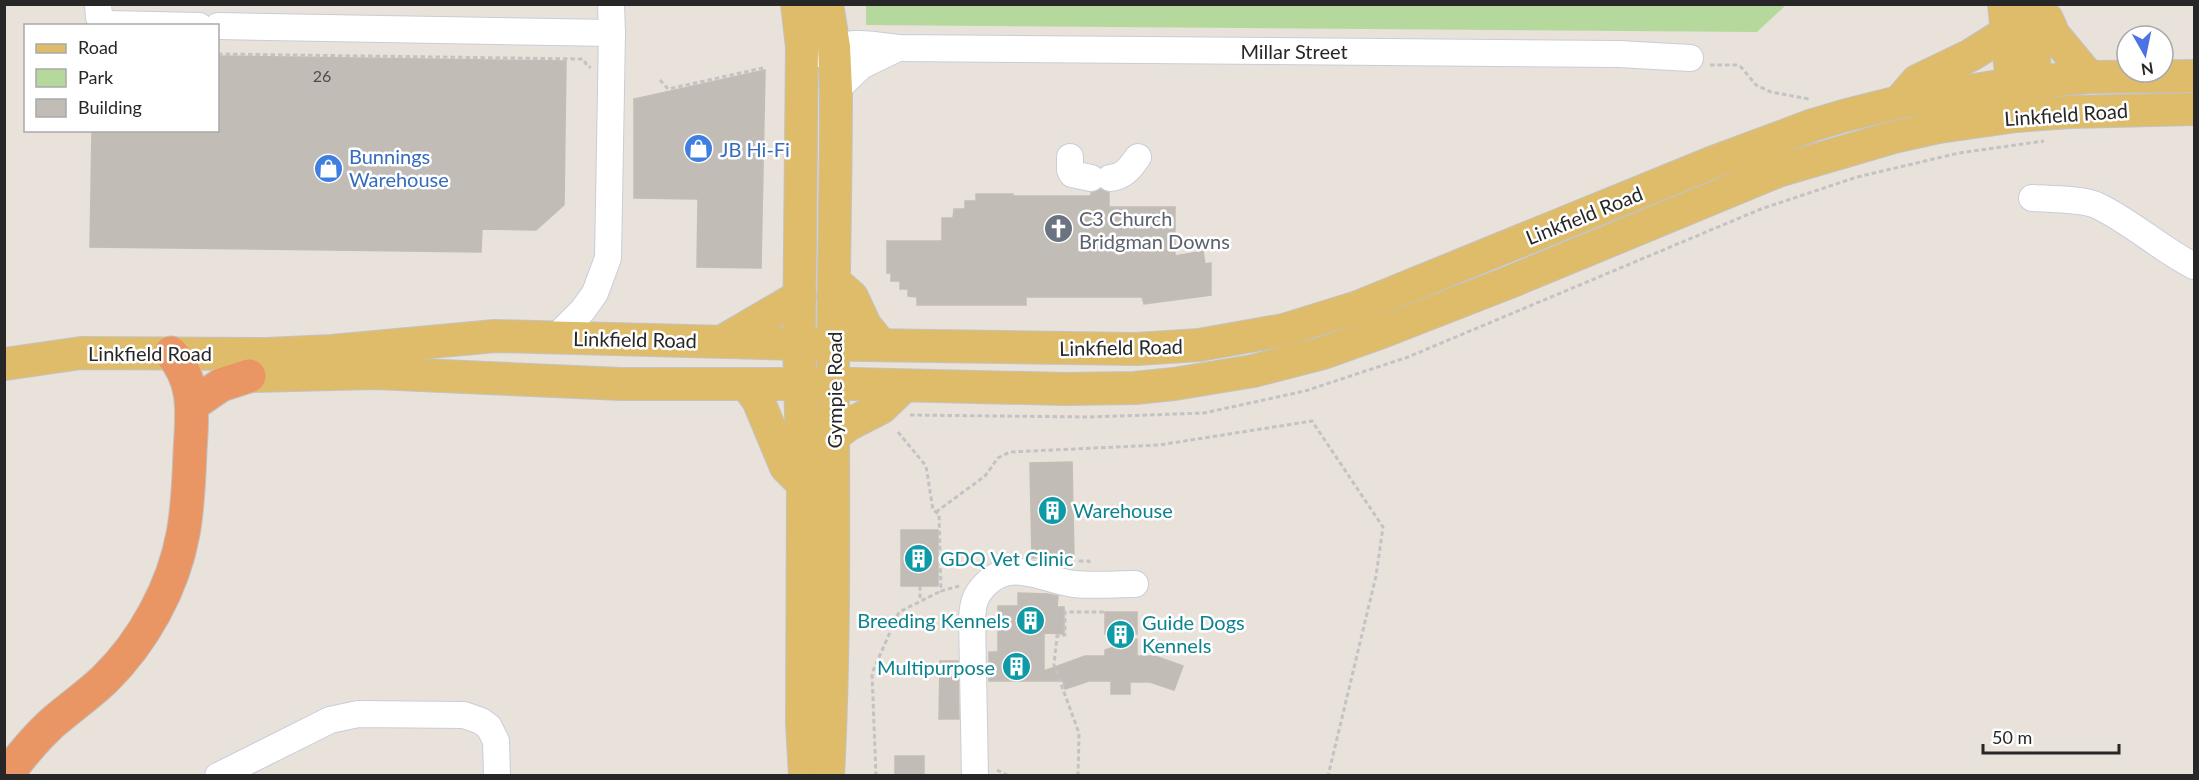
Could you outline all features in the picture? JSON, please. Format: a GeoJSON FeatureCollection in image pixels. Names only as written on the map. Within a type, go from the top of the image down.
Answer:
{"type":"FeatureCollection","features":[{"type":"Feature","properties":{"kind":"highway"},"geometry":{"type":"LineString","coordinates":[[6,776],[24,752],[51,725],[104,681],[128,652],[151,619],[171,576],[182,536],[188,494],[192,405],[178,362]]}},
{"type":"Feature","properties":{"kind":"highway"},"geometry":{"type":"LineString","coordinates":[[192,405],[221,384],[249,376]]}},
{"type":"Feature","properties":{"kind":"main road","name":"Gympie Road"},"geometry":{"type":"LineString","coordinates":[[797,4],[801,27],[802,66],[799,344],[803,484],[802,723],[805,776]]}},
{"type":"Feature","properties":{"kind":"main road","name":"Gympie Road"},"geometry":{"type":"LineString","coordinates":[[827,4],[834,46],[836,90],[833,678],[828,776]]}},
{"type":"Feature","properties":{"kind":"main road"},"geometry":{"type":"LineString","coordinates":[[2030,4],[2047,19],[2054,35],[2089,77]]}},
{"type":"Feature","properties":{"kind":"main road"},"geometry":{"type":"LineString","coordinates":[[2027,115],[2024,82],[2030,4]]}},
{"type":"Feature","properties":{"kind":"main road"},"geometry":{"type":"LineString","coordinates":[[1899,102],[1917,81],[1971,55],[2005,19],[2024,82]]}},
{"type":"Feature","properties":{"kind":"main road","name":"Linkfield Road"},"geometry":{"type":"LineString","coordinates":[[178,362],[332,351],[470,337],[1165,348],[1228,341],[1284,330],[1358,307],[1762,143],[1813,125],[1899,102],[2024,82],[2089,77],[2194,76]]}},
{"type":"Feature","properties":{"kind":"main road","name":"Linkfield Road"},"geometry":{"type":"LineString","coordinates":[[178,362],[249,376],[375,373],[621,384],[833,384],[1064,389],[1135,388],[1174,384],[1263,369],[1323,353],[1382,332],[1778,171],[1894,137],[2027,115],[2194,109]]}},
{"type":"Feature","properties":{"kind":"main road"},"geometry":{"type":"LineString","coordinates":[[835,282],[852,297],[865,325],[881,345]]}},
{"type":"Feature","properties":{"kind":"main road"},"geometry":{"type":"LineString","coordinates":[[723,341],[800,296]]}},
{"type":"Feature","properties":{"kind":"main road"},"geometry":{"type":"LineString","coordinates":[[747,384],[763,412],[786,467],[803,484]]}},
{"type":"Feature","properties":{"kind":"main road"},"geometry":{"type":"LineString","coordinates":[[834,436],[848,425],[881,408],[904,386]]}},
{"type":"Feature","properties":{"kind":"street"},"geometry":{"type":"LineString","coordinates":[[98,4],[99,17],[108,24]]}},
{"type":"Feature","properties":{"kind":"street"},"geometry":{"type":"LineString","coordinates":[[556,337],[595,293],[608,258],[611,4]]}},
{"type":"Feature","properties":{"kind":"street"},"geometry":{"type":"LineString","coordinates":[[219,26],[612,33]]}},
{"type":"Feature","properties":{"kind":"street","name":"Millar Street"},"geometry":{"type":"LineString","coordinates":[[802,66],[817,54],[834,46],[855,42],[897,48],[1619,54],[1690,58]]}},
{"type":"Feature","properties":{"kind":"street","name":"Millar Street"},"geometry":{"type":"LineString","coordinates":[[836,90],[861,66],[897,48]]}},
{"type":"Feature","properties":{"kind":"street"},"geometry":{"type":"LineString","coordinates":[[1070,157],[1072,174],[1100,178],[1118,177],[1129,170],[1138,157]]}},
{"type":"Feature","properties":{"kind":"street"},"geometry":{"type":"LineString","coordinates":[[2032,198],[2094,204],[2194,266]]}},
{"type":"Feature","properties":{"kind":"street"},"geometry":{"type":"LineString","coordinates":[[975,776],[972,618],[974,600],[979,591],[992,578],[1008,571],[1026,571],[1060,581],[1089,584],[1136,584]]}},
{"type":"Feature","properties":{"kind":"street"},"geometry":{"type":"LineString","coordinates":[[218,776],[330,720],[358,714],[464,715],[481,721],[489,727],[496,741],[498,776]]}},
{"type":"Feature","properties":{"kind":"path"},"geometry":{"type":"LineString","coordinates":[[219,54],[583,59],[588,67],[596,67]]}},
{"type":"Feature","properties":{"kind":"path"},"geometry":{"type":"LineString","coordinates":[[1690,58],[1712,65],[1741,67],[1756,85],[1771,92],[1799,98],[1818,98]]}},
{"type":"Feature","properties":{"kind":"path"},"geometry":{"type":"LineString","coordinates":[[660,80],[668,89],[764,68]]}},
{"type":"Feature","properties":{"kind":"path"},"geometry":{"type":"LineString","coordinates":[[936,512],[985,476],[998,458],[1010,452],[1159,445],[1312,421],[1383,527],[1376,576],[1328,776]]}},
{"type":"Feature","properties":{"kind":"path"},"geometry":{"type":"LineString","coordinates":[[898,432],[926,466],[933,510],[939,514],[941,591]]}},
{"type":"Feature","properties":{"kind":"path"},"geometry":{"type":"LineString","coordinates":[[1078,561],[1089,561],[1089,584]]}},
{"type":"Feature","properties":{"kind":"path"},"geometry":{"type":"LineString","coordinates":[[876,776],[872,673],[898,612],[941,591],[963,585]]}},
{"type":"Feature","properties":{"kind":"path"},"geometry":{"type":"LineString","coordinates":[[920,586],[920,601]]}},
{"type":"Feature","properties":{"kind":"path"},"geometry":{"type":"LineString","coordinates":[[1078,776],[1078,733],[1054,665],[1057,636],[1065,634],[1065,612],[1105,612]]}},
{"type":"Feature","properties":{"kind":"green space"},"geometry":{"type":"Polygon","coordinates":[[[866,4],[1786,5],[1757,32],[866,25],[866,4]]]}},
{"type":"Feature","properties":{"kind":"building","name":"Bunnings Warehouse"},"geometry":{"type":"Polygon","coordinates":[[[219,56],[566,61],[564,205],[536,230],[482,229],[481,252],[90,247],[92,132],[219,132],[219,56]]]}},
{"type":"Feature","properties":{"kind":"building","name":"JB Hi-Fi"},"geometry":{"type":"Polygon","coordinates":[[[765,70],[761,268],[697,267],[698,199],[634,198],[634,99],[765,70]]]}},
{"type":"Feature","properties":{"kind":"building","name":"C3 Church Bridgman Downs"},"geometry":{"type":"Polygon","coordinates":[[[1101,189],[1109,193],[1109,207],[1175,207],[1175,256],[1203,251],[1205,264],[1211,263],[1211,295],[1144,304],[1142,297],[1026,297],[1026,305],[917,305],[917,297],[908,296],[908,289],[900,289],[900,281],[891,281],[891,273],[887,273],[887,241],[942,241],[942,218],[953,218],[954,209],[965,209],[965,201],[976,201],[976,194],[1091,196],[1091,193],[1101,189]]]}},
{"type":"Feature","properties":{"kind":"building","name":"Warehouse"},"geometry":{"type":"Polygon","coordinates":[[[1072,462],[1074,557],[1032,558],[1030,463],[1072,462]]]}},
{"type":"Feature","properties":{"kind":"building","name":"GDQ Vet Clinic"},"geometry":{"type":"Polygon","coordinates":[[[901,530],[938,530],[938,586],[901,586],[901,530]]]}},
{"type":"Feature","properties":{"kind":"building"},"geometry":{"type":"Polygon","coordinates":[[[1018,593],[1058,596],[1057,607],[1064,607],[1064,634],[1044,633],[1044,671],[1085,656],[1105,656],[1105,650],[1137,639],[1137,656],[1155,656],[1183,666],[1174,690],[1150,682],[1130,682],[1130,694],[1111,694],[1111,681],[1089,681],[1065,689],[1063,681],[989,681],[989,652],[998,652],[998,606],[1018,606],[1018,593]]]}},
{"type":"Feature","properties":{"kind":"building"},"geometry":{"type":"Polygon","coordinates":[[[1105,612],[1137,612],[1137,634],[1105,634],[1105,612]]]}},
{"type":"Feature","properties":{"kind":"building"},"geometry":{"type":"Polygon","coordinates":[[[940,661],[958,661],[959,719],[939,719],[940,661]]]}},
{"type":"Feature","properties":{"kind":"building"},"geometry":{"type":"Polygon","coordinates":[[[895,756],[924,756],[924,776],[895,776],[895,756]]]}},
{"type":"Feature","properties":{"kind":"place","name":"JB Hi-Fi"},"geometry":{"type":"Point","coordinates":[699,149]}},
{"type":"Feature","properties":{"kind":"place","name":"Bunnings Warehouse"},"geometry":{"type":"Point","coordinates":[328,168]}},
{"type":"Feature","properties":{"kind":"place","name":"C3 Church Bridgman Downs"},"geometry":{"type":"Point","coordinates":[1058,229]}},
{"type":"Feature","properties":{"kind":"place","name":"Warehouse"},"geometry":{"type":"Point","coordinates":[1052,510]}},
{"type":"Feature","properties":{"kind":"place","name":"GDQ Vet Clinic"},"geometry":{"type":"Point","coordinates":[919,558]}},
{"type":"Feature","properties":{"kind":"place","name":"Breeding Kennels"},"geometry":{"type":"Point","coordinates":[1031,620]}},
{"type":"Feature","properties":{"kind":"place","name":"Guide Dogs Kennels"},"geometry":{"type":"Point","coordinates":[1121,634]}},
{"type":"Feature","properties":{"kind":"place","name":"Multipurpose"},"geometry":{"type":"Point","coordinates":[1016,667]}}]}
